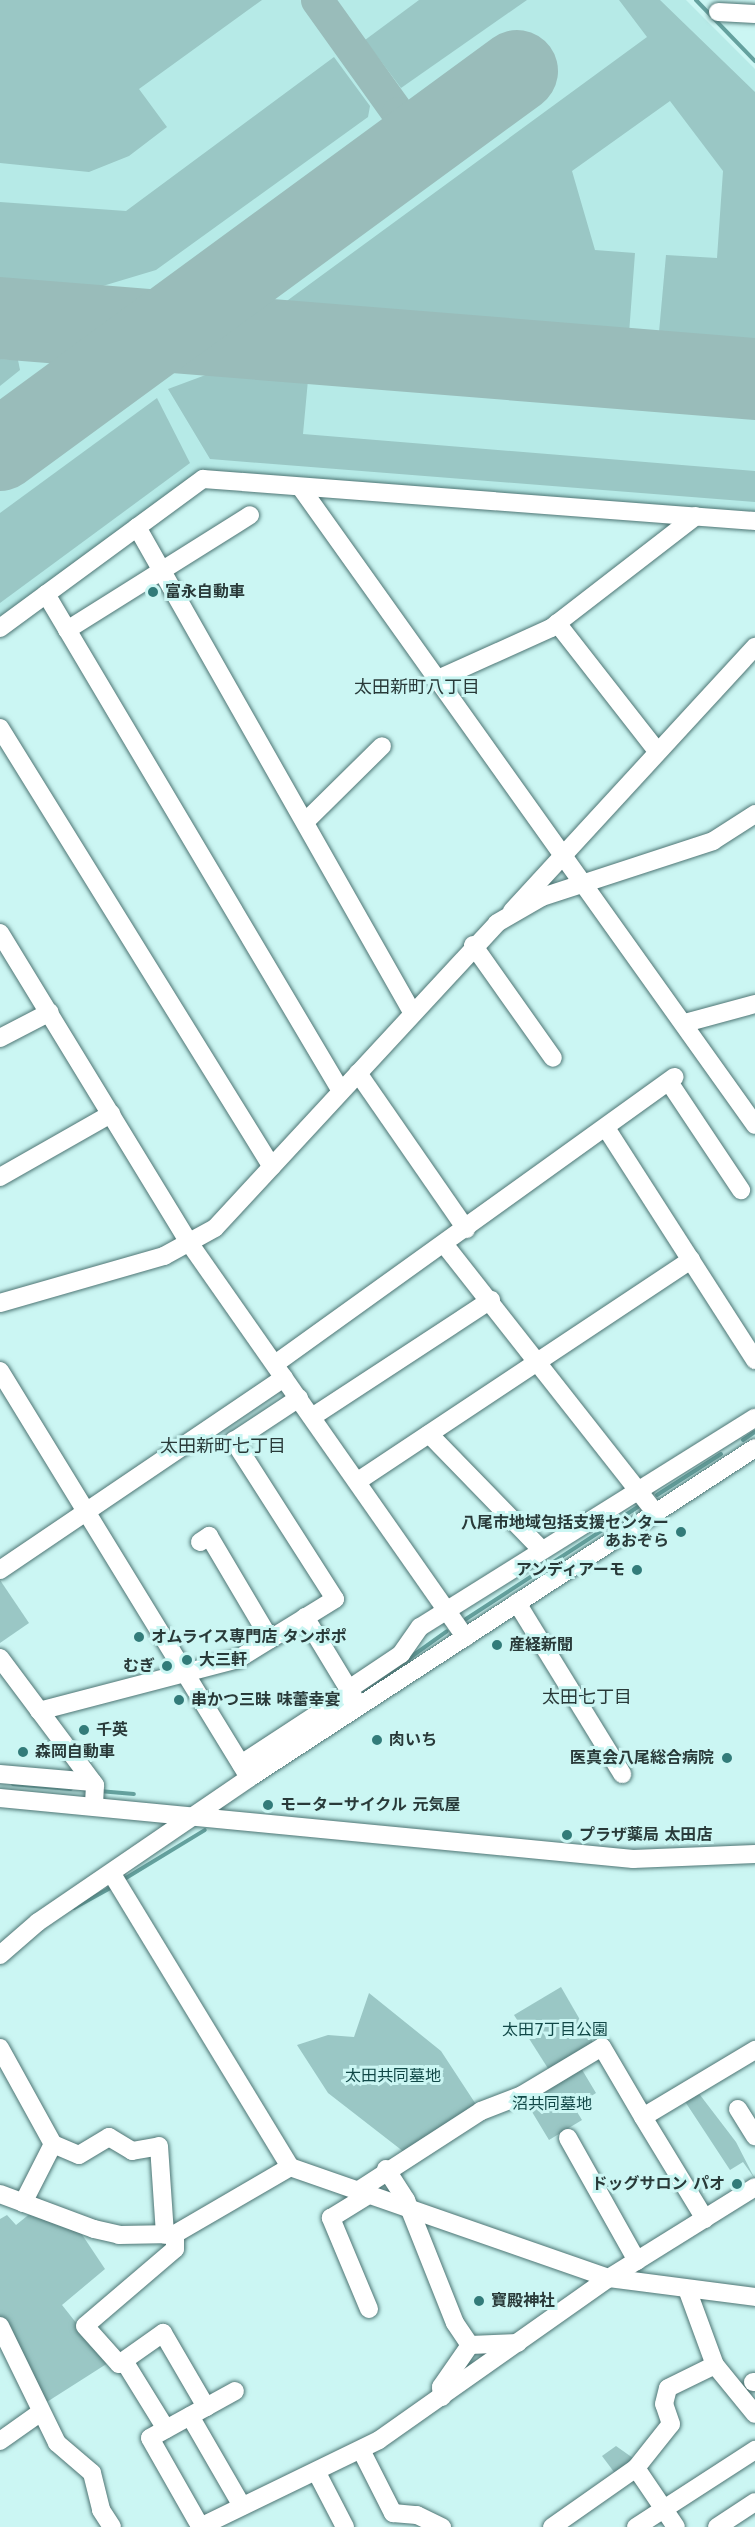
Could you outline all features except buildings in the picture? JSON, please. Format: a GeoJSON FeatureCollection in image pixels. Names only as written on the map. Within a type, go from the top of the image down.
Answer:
{"type":"FeatureCollection","features":[{"type":"Feature","properties":{"kind":"street"},"geometry":{"type":"LineString","coordinates":[[718,12],[755,14]]}},
{"type":"Feature","properties":{"kind":"street"},"geometry":{"type":"LineString","coordinates":[[0,628],[203,479],[755,521]]}},
{"type":"Feature","properties":{"kind":"street"},"geometry":{"type":"LineString","coordinates":[[301,488],[583,884],[685,1023],[755,1125]]}},
{"type":"Feature","properties":{"kind":"street"},"geometry":{"type":"LineString","coordinates":[[67,630],[160,567],[250,515]]}},
{"type":"Feature","properties":{"kind":"street"},"geometry":{"type":"LineString","coordinates":[[438,679],[557,623],[696,516]]}},
{"type":"Feature","properties":{"kind":"street"},"geometry":{"type":"LineString","coordinates":[[137,526],[412,1012]]}},
{"type":"Feature","properties":{"kind":"street"},"geometry":{"type":"LineString","coordinates":[[46,594],[341,1090]]}},
{"type":"Feature","properties":{"kind":"street"},"geometry":{"type":"LineString","coordinates":[[557,623],[657,751]]}},
{"type":"Feature","properties":{"kind":"street"},"geometry":{"type":"LineString","coordinates":[[0,1302],[164,1256],[190,1244],[215,1228],[473,945],[510,915],[561,853],[755,647]]}},
{"type":"Feature","properties":{"kind":"street"},"geometry":{"type":"LineString","coordinates":[[0,728],[272,1167]]}},
{"type":"Feature","properties":{"kind":"street"},"geometry":{"type":"LineString","coordinates":[[305,822],[382,746]]}},
{"type":"Feature","properties":{"kind":"street"},"geometry":{"type":"LineString","coordinates":[[510,915],[583,884],[713,841],[755,814]]}},
{"type":"Feature","properties":{"kind":"street"},"geometry":{"type":"LineString","coordinates":[[0,933],[190,1244],[465,1637]]}},
{"type":"Feature","properties":{"kind":"street"},"geometry":{"type":"LineString","coordinates":[[473,945],[553,1058]]}},
{"type":"Feature","properties":{"kind":"street"},"geometry":{"type":"LineString","coordinates":[[685,1023],[755,1004]]}},
{"type":"Feature","properties":{"kind":"street"},"geometry":{"type":"LineString","coordinates":[[0,1038],[50,1012]]}},
{"type":"Feature","properties":{"kind":"street"},"geometry":{"type":"LineString","coordinates":[[358,1073],[466,1229]]}},
{"type":"Feature","properties":{"kind":"street"},"geometry":{"type":"LineString","coordinates":[[0,1570],[280,1371],[444,1244],[672,1079],[742,1189]]}},
{"type":"Feature","properties":{"kind":"street"},"geometry":{"type":"LineString","coordinates":[[0,1177],[111,1114]]}},
{"type":"Feature","properties":{"kind":"street"},"geometry":{"type":"LineString","coordinates":[[606,1128],[755,1360]]}},
{"type":"Feature","properties":{"kind":"street"},"geometry":{"type":"LineString","coordinates":[[444,1244],[491,1300],[655,1512]]}},
{"type":"Feature","properties":{"kind":"street"},"geometry":{"type":"LineString","coordinates":[[358,1481],[691,1260]]}},
{"type":"Feature","properties":{"kind":"street"},"geometry":{"type":"LineString","coordinates":[[312,1417],[491,1300]]}},
{"type":"Feature","properties":{"kind":"street"},"geometry":{"type":"LineString","coordinates":[[0,1371],[245,1771]]}},
{"type":"Feature","properties":{"kind":"street"},"geometry":{"type":"LineString","coordinates":[[39,1711],[238,1659],[335,1599],[234,1441],[299,1398]]}},
{"type":"Feature","properties":{"kind":"street"},"geometry":{"type":"LineString","coordinates":[[0,1955],[115,1881],[197,1815],[245,1771],[353,1696],[401,1654],[420,1627],[755,1418]]}},
{"type":"Feature","properties":{"kind":"street"},"geometry":{"type":"LineString","coordinates":[[429,1434],[542,1550]]}},
{"type":"Feature","properties":{"kind":"street"},"geometry":{"type":"LineString","coordinates":[[353,1696],[465,1637],[755,1448]]}},
{"type":"Feature","properties":{"kind":"street"},"geometry":{"type":"LineString","coordinates":[[200,1542],[209,1536],[270,1639]]}},
{"type":"Feature","properties":{"kind":"street"},"geometry":{"type":"LineString","coordinates":[[517,1603],[622,1774]]}},
{"type":"Feature","properties":{"kind":"street"},"geometry":{"type":"LineString","coordinates":[[305,1617],[353,1696]]}},
{"type":"Feature","properties":{"kind":"street"},"geometry":{"type":"LineString","coordinates":[[0,1658],[94,1793]]}},
{"type":"Feature","properties":{"kind":"street"},"geometry":{"type":"LineString","coordinates":[[0,1774],[197,1815],[633,1859],[755,1854]]}},
{"type":"Feature","properties":{"kind":"street"},"geometry":{"type":"LineString","coordinates":[[0,1797],[94,1793]]}},
{"type":"Feature","properties":{"kind":"street"},"geometry":{"type":"LineString","coordinates":[[115,1881],[290,2167],[609,2278],[755,2297]]}},
{"type":"Feature","properties":{"kind":"street"},"geometry":{"type":"LineString","coordinates":[[369,2309],[331,2218],[364,2192],[386,2169],[602,2047],[705,2219]]}},
{"type":"Feature","properties":{"kind":"street"},"geometry":{"type":"LineString","coordinates":[[0,2048],[53,2144],[79,2155],[109,2137],[132,2151],[159,2146],[170,2234],[175,2249],[85,2326],[119,2364],[163,2333],[206,2406]]}},
{"type":"Feature","properties":{"kind":"street"},"geometry":{"type":"LineString","coordinates":[[643,2117],[755,2050]]}},
{"type":"Feature","properties":{"kind":"street"},"geometry":{"type":"LineString","coordinates":[[738,2109],[748,2132]]}},
{"type":"Feature","properties":{"kind":"street"},"geometry":{"type":"LineString","coordinates":[[568,2138],[637,2261]]}},
{"type":"Feature","properties":{"kind":"street"},"geometry":{"type":"LineString","coordinates":[[23,2203],[53,2144]]}},
{"type":"Feature","properties":{"kind":"street"},"geometry":{"type":"LineString","coordinates":[[0,2194],[119,2235],[170,2234],[290,2167]]}},
{"type":"Feature","properties":{"kind":"street"},"geometry":{"type":"LineString","coordinates":[[386,2169],[409,2208],[455,2323],[470,2345]]}},
{"type":"Feature","properties":{"kind":"street"},"geometry":{"type":"LineString","coordinates":[[235,2391],[150,2438],[200,2527],[361,2450],[442,2397],[609,2278],[755,2187]]}},
{"type":"Feature","properties":{"kind":"street"},"geometry":{"type":"LineString","coordinates":[[687,2289],[716,2365],[755,2414]]}},
{"type":"Feature","properties":{"kind":"street"},"geometry":{"type":"LineString","coordinates":[[0,2326],[57,2443],[92,2473],[112,2527]]}},
{"type":"Feature","properties":{"kind":"street"},"geometry":{"type":"LineString","coordinates":[[470,2345],[519,2343]]}},
{"type":"Feature","properties":{"kind":"street"},"geometry":{"type":"LineString","coordinates":[[442,2397],[441,2388],[470,2345]]}},
{"type":"Feature","properties":{"kind":"street"},"geometry":{"type":"LineString","coordinates":[[124,2361],[166,2429]]}},
{"type":"Feature","properties":{"kind":"street"},"geometry":{"type":"LineString","coordinates":[[552,2527],[636,2468],[671,2424],[664,2404],[668,2388],[716,2365]]}},
{"type":"Feature","properties":{"kind":"street"},"geometry":{"type":"LineString","coordinates":[[0,2441],[41,2412]]}},
{"type":"Feature","properties":{"kind":"street"},"geometry":{"type":"LineString","coordinates":[[190,2416],[242,2506]]}},
{"type":"Feature","properties":{"kind":"street"},"geometry":{"type":"LineString","coordinates":[[361,2450],[393,2513],[417,2515],[442,2527]]}},
{"type":"Feature","properties":{"kind":"street"},"geometry":{"type":"LineString","coordinates":[[636,2527],[755,2450]]}},
{"type":"Feature","properties":{"kind":"street"},"geometry":{"type":"LineString","coordinates":[[636,2468],[676,2527]]}},
{"type":"Feature","properties":{"kind":"street"},"geometry":{"type":"LineString","coordinates":[[317,2473],[345,2527]]}},
{"type":"Feature","properties":{"kind":"street"},"geometry":{"type":"LineString","coordinates":[[717,2527],[755,2502]]}},
{"type":"Feature","properties":{"kind":"shaded area"},"geometry":{"type":"Polygon","coordinates":[[[0,0],[686,0],[755,69],[755,517],[203,474],[0,625],[0,0]]]}},
{"type":"Feature","properties":{"kind":"green space"},"geometry":{"type":"Polygon","coordinates":[[[0,0],[262,0],[139,89],[167,127],[129,156],[89,172],[0,163],[0,0]]]}},
{"type":"Feature","properties":{"kind":"green space"},"geometry":{"type":"Polygon","coordinates":[[[419,0],[527,0],[401,88],[365,40],[419,0]]]}},
{"type":"Feature","properties":{"kind":"green space"},"geometry":{"type":"Polygon","coordinates":[[[619,0],[660,0],[755,92],[755,340],[659,332],[666,255],[717,258],[723,171],[670,101],[572,171],[595,250],[635,253],[629,334],[284,303],[647,37],[619,0]]]}},
{"type":"Feature","properties":{"kind":"green space"},"geometry":{"type":"Polygon","coordinates":[[[334,57],[370,106],[368,117],[156,270],[96,288],[0,282],[0,202],[126,211],[334,57]]]}},
{"type":"Feature","properties":{"kind":"green space"},"geometry":{"type":"Polygon","coordinates":[[[0,359],[18,360],[20,370],[0,386],[0,359]]]}},
{"type":"Feature","properties":{"kind":"green space"},"geometry":{"type":"Polygon","coordinates":[[[211,373],[308,380],[303,434],[755,471],[755,502],[210,459],[168,389],[211,373]]]}},
{"type":"Feature","properties":{"kind":"green space"},"geometry":{"type":"Polygon","coordinates":[[[157,398],[190,463],[0,603],[0,513],[157,398]]]}},
{"type":"Feature","properties":{"kind":"green space"},"geometry":{"type":"Polygon","coordinates":[[[0,1580],[29,1623],[0,1643],[0,1580]]]}},
{"type":"Feature","properties":{"kind":"green space","name":"太田7丁目公園"},"geometry":{"type":"Polygon","coordinates":[[[561,1987],[594,2044],[549,2070],[514,2015],[561,1987]]]}},
{"type":"Feature","properties":{"kind":"green space","name":"太田共同墓地"},"geometry":{"type":"Polygon","coordinates":[[[369,1993],[441,2051],[479,2109],[404,2152],[328,2093],[297,2045],[328,2035],[354,2037],[369,1993]]]}},
{"type":"Feature","properties":{"kind":"green space","name":"沼共同墓地"},"geometry":{"type":"Polygon","coordinates":[[[578,2063],[596,2093],[574,2107],[582,2120],[549,2140],[523,2097],[578,2063]]]}},
{"type":"Feature","properties":{"kind":"green space"},"geometry":{"type":"Polygon","coordinates":[[[697,2091],[736,2142],[755,2179],[743,2162],[730,2170],[684,2100],[697,2091]]]}},
{"type":"Feature","properties":{"kind":"green space"},"geometry":{"type":"Polygon","coordinates":[[[37,2208],[75,2224],[105,2269],[62,2305],[108,2363],[39,2407],[0,2326],[0,2219],[7,2215],[16,2225],[37,2208]]]}},
{"type":"Feature","properties":{"kind":"green space"},"geometry":{"type":"Polygon","coordinates":[[[616,2446],[640,2463],[620,2480],[602,2456],[616,2446]]]}},
{"type":"Feature","properties":{"kind":"waterway"},"geometry":{"type":"LineString","coordinates":[[696,0],[755,61]]}},
{"type":"Feature","properties":{"kind":"waterway"},"geometry":{"type":"LineString","coordinates":[[743,1440],[755,1432]]}},
{"type":"Feature","properties":{"kind":"waterway"},"geometry":{"type":"LineString","coordinates":[[657,1495],[721,1454]]}},
{"type":"Feature","properties":{"kind":"waterway"},"geometry":{"type":"LineString","coordinates":[[466,1619],[638,1507]]}},
{"type":"Feature","properties":{"kind":"waterway"},"geometry":{"type":"LineString","coordinates":[[380,1679],[447,1631]]}},
{"type":"Feature","properties":{"kind":"waterway"},"geometry":{"type":"LineString","coordinates":[[13,1784],[71,1789]]}},
{"type":"Feature","properties":{"kind":"waterway"},"geometry":{"type":"LineString","coordinates":[[99,1791],[134,1794]]}},
{"type":"Feature","properties":{"kind":"waterway"},"geometry":{"type":"LineString","coordinates":[[121,1881],[205,1830]]}},
{"type":"Feature","properties":{"kind":"waterway"},"geometry":{"type":"LineString","coordinates":[[74,1908],[112,1887]]}},
{"type":"Feature","properties":{"kind":"taxiway"},"geometry":{"type":"LineString","coordinates":[[317,0],[398,113],[401,130],[390,164]]}},
{"type":"Feature","properties":{"kind":"runway"},"geometry":{"type":"LineString","coordinates":[[0,450],[517,71]]}},
{"type":"Feature","properties":{"kind":"runway"},"geometry":{"type":"LineString","coordinates":[[0,318],[755,379]]}},
{"type":"Feature","properties":{"kind":"place","name":"富永自動車"},"geometry":{"type":"Point","coordinates":[153,592]}},
{"type":"Feature","properties":{"kind":"place","name":"八尾市地域包括支援センター あおぞら"},"geometry":{"type":"Point","coordinates":[681,1532]}},
{"type":"Feature","properties":{"kind":"place","name":"アンディアーモ"},"geometry":{"type":"Point","coordinates":[637,1570]}},
{"type":"Feature","properties":{"kind":"place","name":"オムライス専門店 タンポポ"},"geometry":{"type":"Point","coordinates":[139,1637]}},
{"type":"Feature","properties":{"kind":"place","name":"産経新聞"},"geometry":{"type":"Point","coordinates":[497,1645]}},
{"type":"Feature","properties":{"kind":"place","name":"大三軒"},"geometry":{"type":"Point","coordinates":[187,1660]}},
{"type":"Feature","properties":{"kind":"place","name":"むぎ"},"geometry":{"type":"Point","coordinates":[167,1666]}},
{"type":"Feature","properties":{"kind":"place","name":"串かつ三昧 味蕾幸宴"},"geometry":{"type":"Point","coordinates":[179,1700]}},
{"type":"Feature","properties":{"kind":"place","name":"千英"},"geometry":{"type":"Point","coordinates":[84,1730]}},
{"type":"Feature","properties":{"kind":"place","name":"肉いち"},"geometry":{"type":"Point","coordinates":[377,1740]}},
{"type":"Feature","properties":{"kind":"place","name":"森岡自動車"},"geometry":{"type":"Point","coordinates":[23,1752]}},
{"type":"Feature","properties":{"kind":"place","name":"医真会八尾総合病院"},"geometry":{"type":"Point","coordinates":[727,1758]}},
{"type":"Feature","properties":{"kind":"place","name":"モーターサイクル 元気屋"},"geometry":{"type":"Point","coordinates":[268,1805]}},
{"type":"Feature","properties":{"kind":"place","name":"プラザ薬局 太田店"},"geometry":{"type":"Point","coordinates":[567,1835]}},
{"type":"Feature","properties":{"kind":"place","name":"ドッグサロン パオ"},"geometry":{"type":"Point","coordinates":[737,2184]}},
{"type":"Feature","properties":{"kind":"place","name":"寶殿神社"},"geometry":{"type":"Point","coordinates":[479,2301]}},
{"type":"Feature","properties":{"kind":"district","name":"太田新町八丁目"},"geometry":{"type":"Point","coordinates":[417,687]}},
{"type":"Feature","properties":{"kind":"district","name":"太田新町七丁目"},"geometry":{"type":"Point","coordinates":[223,1446]}},
{"type":"Feature","properties":{"kind":"district","name":"太田七丁目"},"geometry":{"type":"Point","coordinates":[587,1697]}}]}
